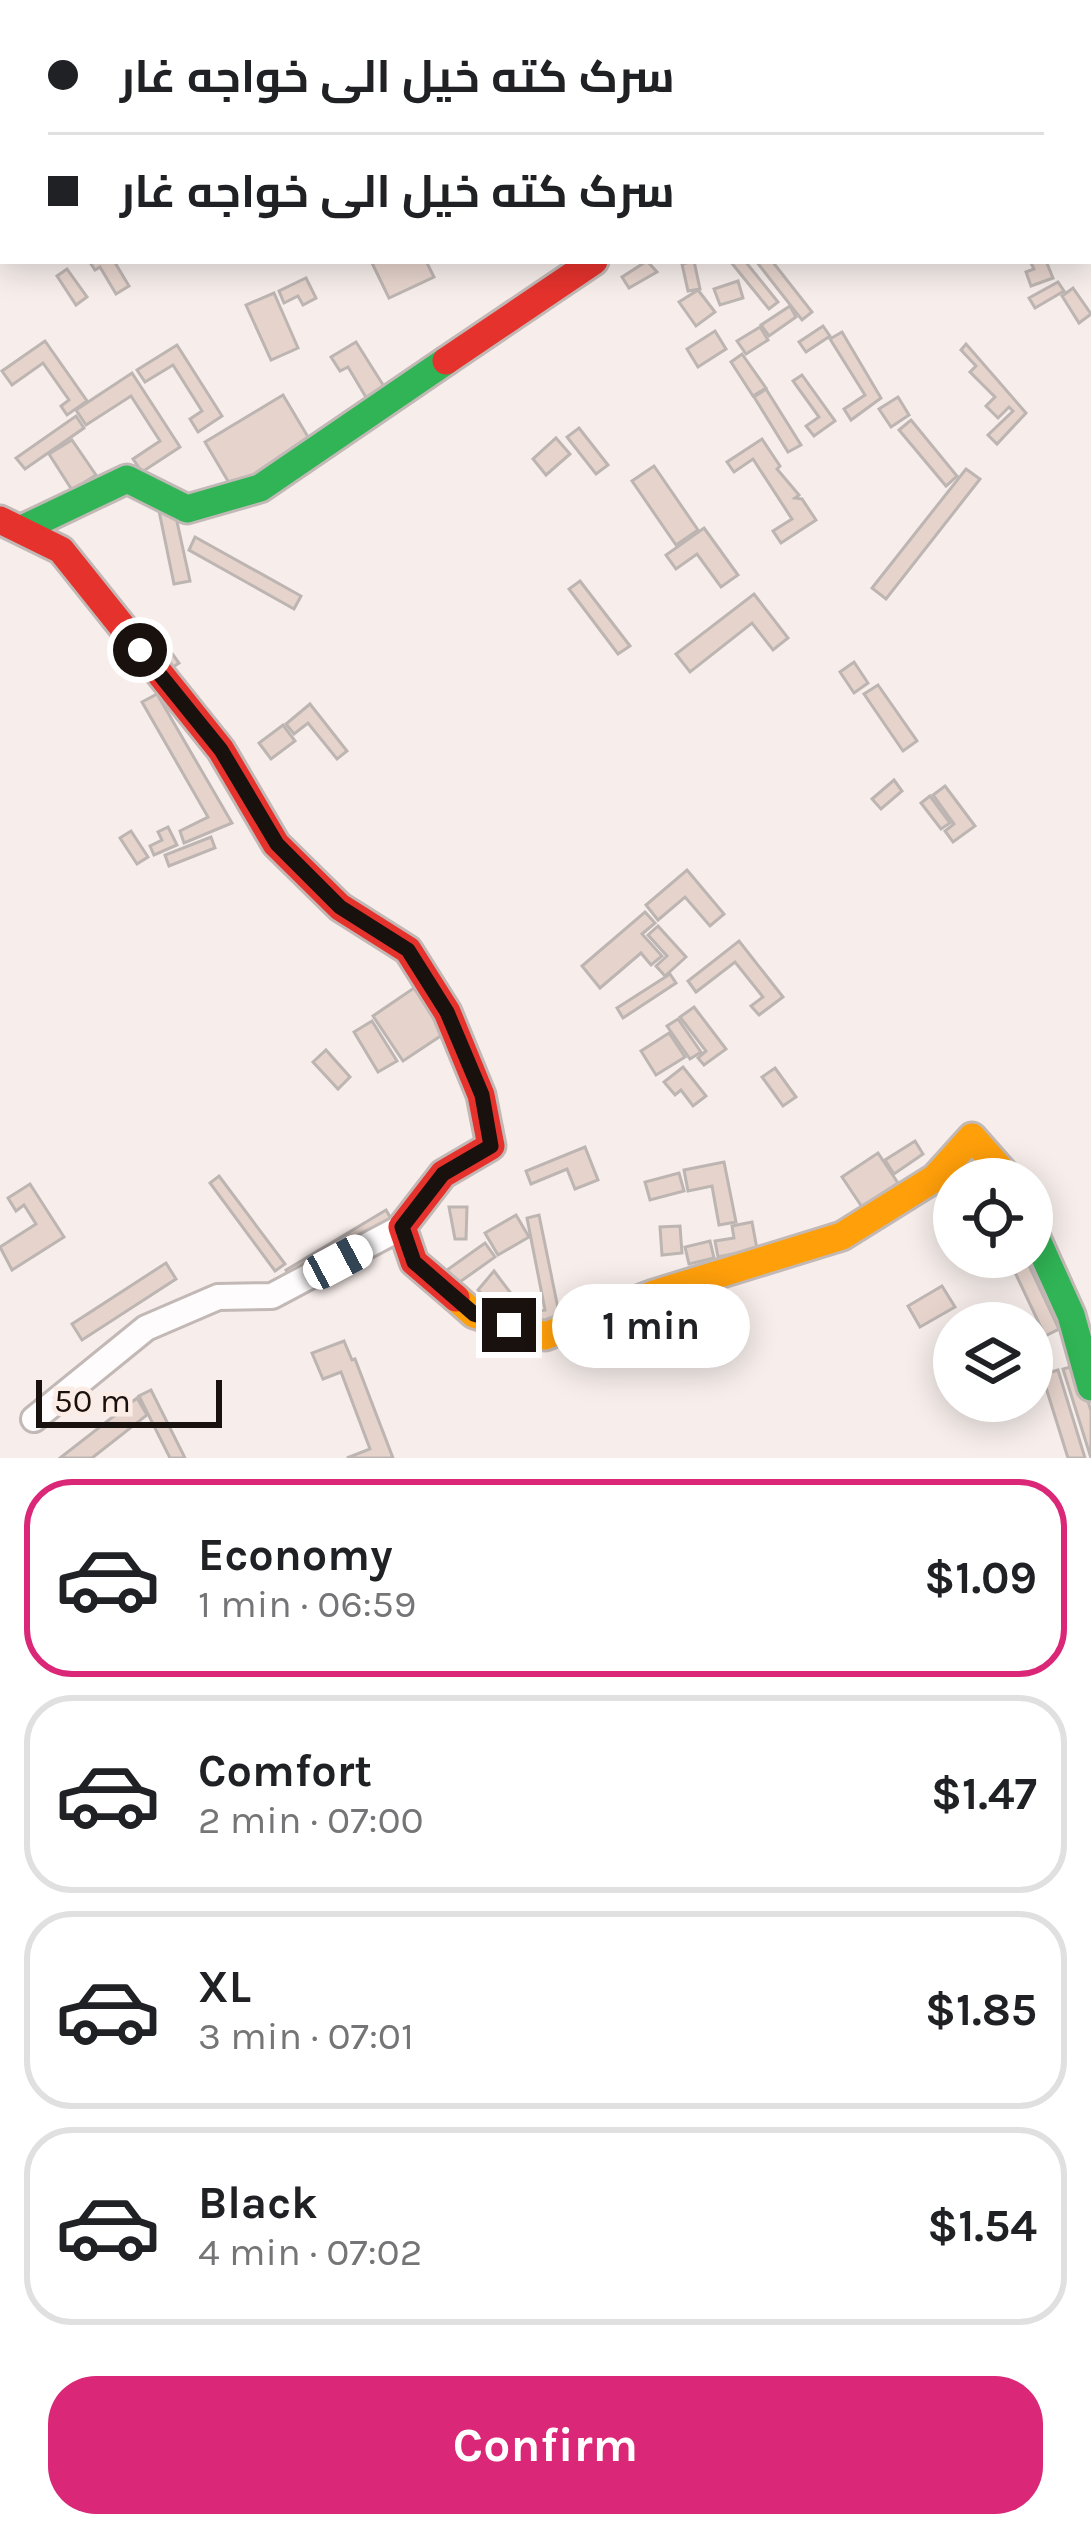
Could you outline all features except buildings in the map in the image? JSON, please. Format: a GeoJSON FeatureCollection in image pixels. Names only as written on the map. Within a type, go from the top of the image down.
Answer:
{"type":"FeatureCollection","features":[{"type":"Feature","properties":{"kind":"street"},"geometry":{"type":"LineString","coordinates":[[11,525],[127,479],[187,509],[260,488],[590,264]]}},
{"type":"Feature","properties":{"kind":"street"},"geometry":{"type":"LineString","coordinates":[[11,525],[61,550],[221,750],[277,844],[340,907],[408,950],[447,1012],[482,1095],[491,1146],[443,1174],[402,1227],[272,1296],[218,1297],[146,1328],[34,1419]]}},
{"type":"Feature","properties":{"kind":"street"},"geometry":{"type":"LineString","coordinates":[[953,1158],[972,1137],[990,1158]]}},
{"type":"Feature","properties":{"kind":"street"},"geometry":{"type":"LineString","coordinates":[[402,1227],[414,1262],[474,1314],[545,1336],[655,1294],[842,1236],[933,1179]]}},
{"type":"Feature","properties":{"kind":"street"},"geometry":{"type":"LineString","coordinates":[[1053,1275],[1071,1315],[1091,1387]]}},
{"type":"Feature","properties":{"kind":"traffic: fast"},"geometry":{"type":"LineString","coordinates":[[22,529],[127,479],[187,509],[260,488],[446,361]]}},
{"type":"Feature","properties":{"kind":"traffic: fast"},"geometry":{"type":"LineString","coordinates":[[1053,1275],[1071,1315],[1091,1387]]}},
{"type":"Feature","properties":{"kind":"traffic: slow"},"geometry":{"type":"LineString","coordinates":[[953,1158],[972,1137],[990,1158]]}},
{"type":"Feature","properties":{"kind":"traffic: slow"},"geometry":{"type":"LineString","coordinates":[[456,1298],[474,1314],[545,1336],[654,1294],[842,1236],[933,1179]]}},
{"type":"Feature","properties":{"kind":"traffic: jam"},"geometry":{"type":"LineString","coordinates":[[446,361],[590,264]]}},
{"type":"Feature","properties":{"kind":"traffic: jam"},"geometry":{"type":"LineString","coordinates":[[0,520],[61,550],[221,750],[276,844],[340,907],[408,950],[447,1012],[481,1095],[491,1146],[443,1174],[402,1227],[414,1262],[456,1298]]}},
{"type":"Feature","properties":{"kind":"route"},"geometry":{"type":"LineString","coordinates":[[140,650],[221,750],[277,844],[340,907],[408,950],[447,1012],[482,1095],[491,1146],[443,1174],[402,1227],[414,1262],[474,1314],[509,1325]]}}]}
